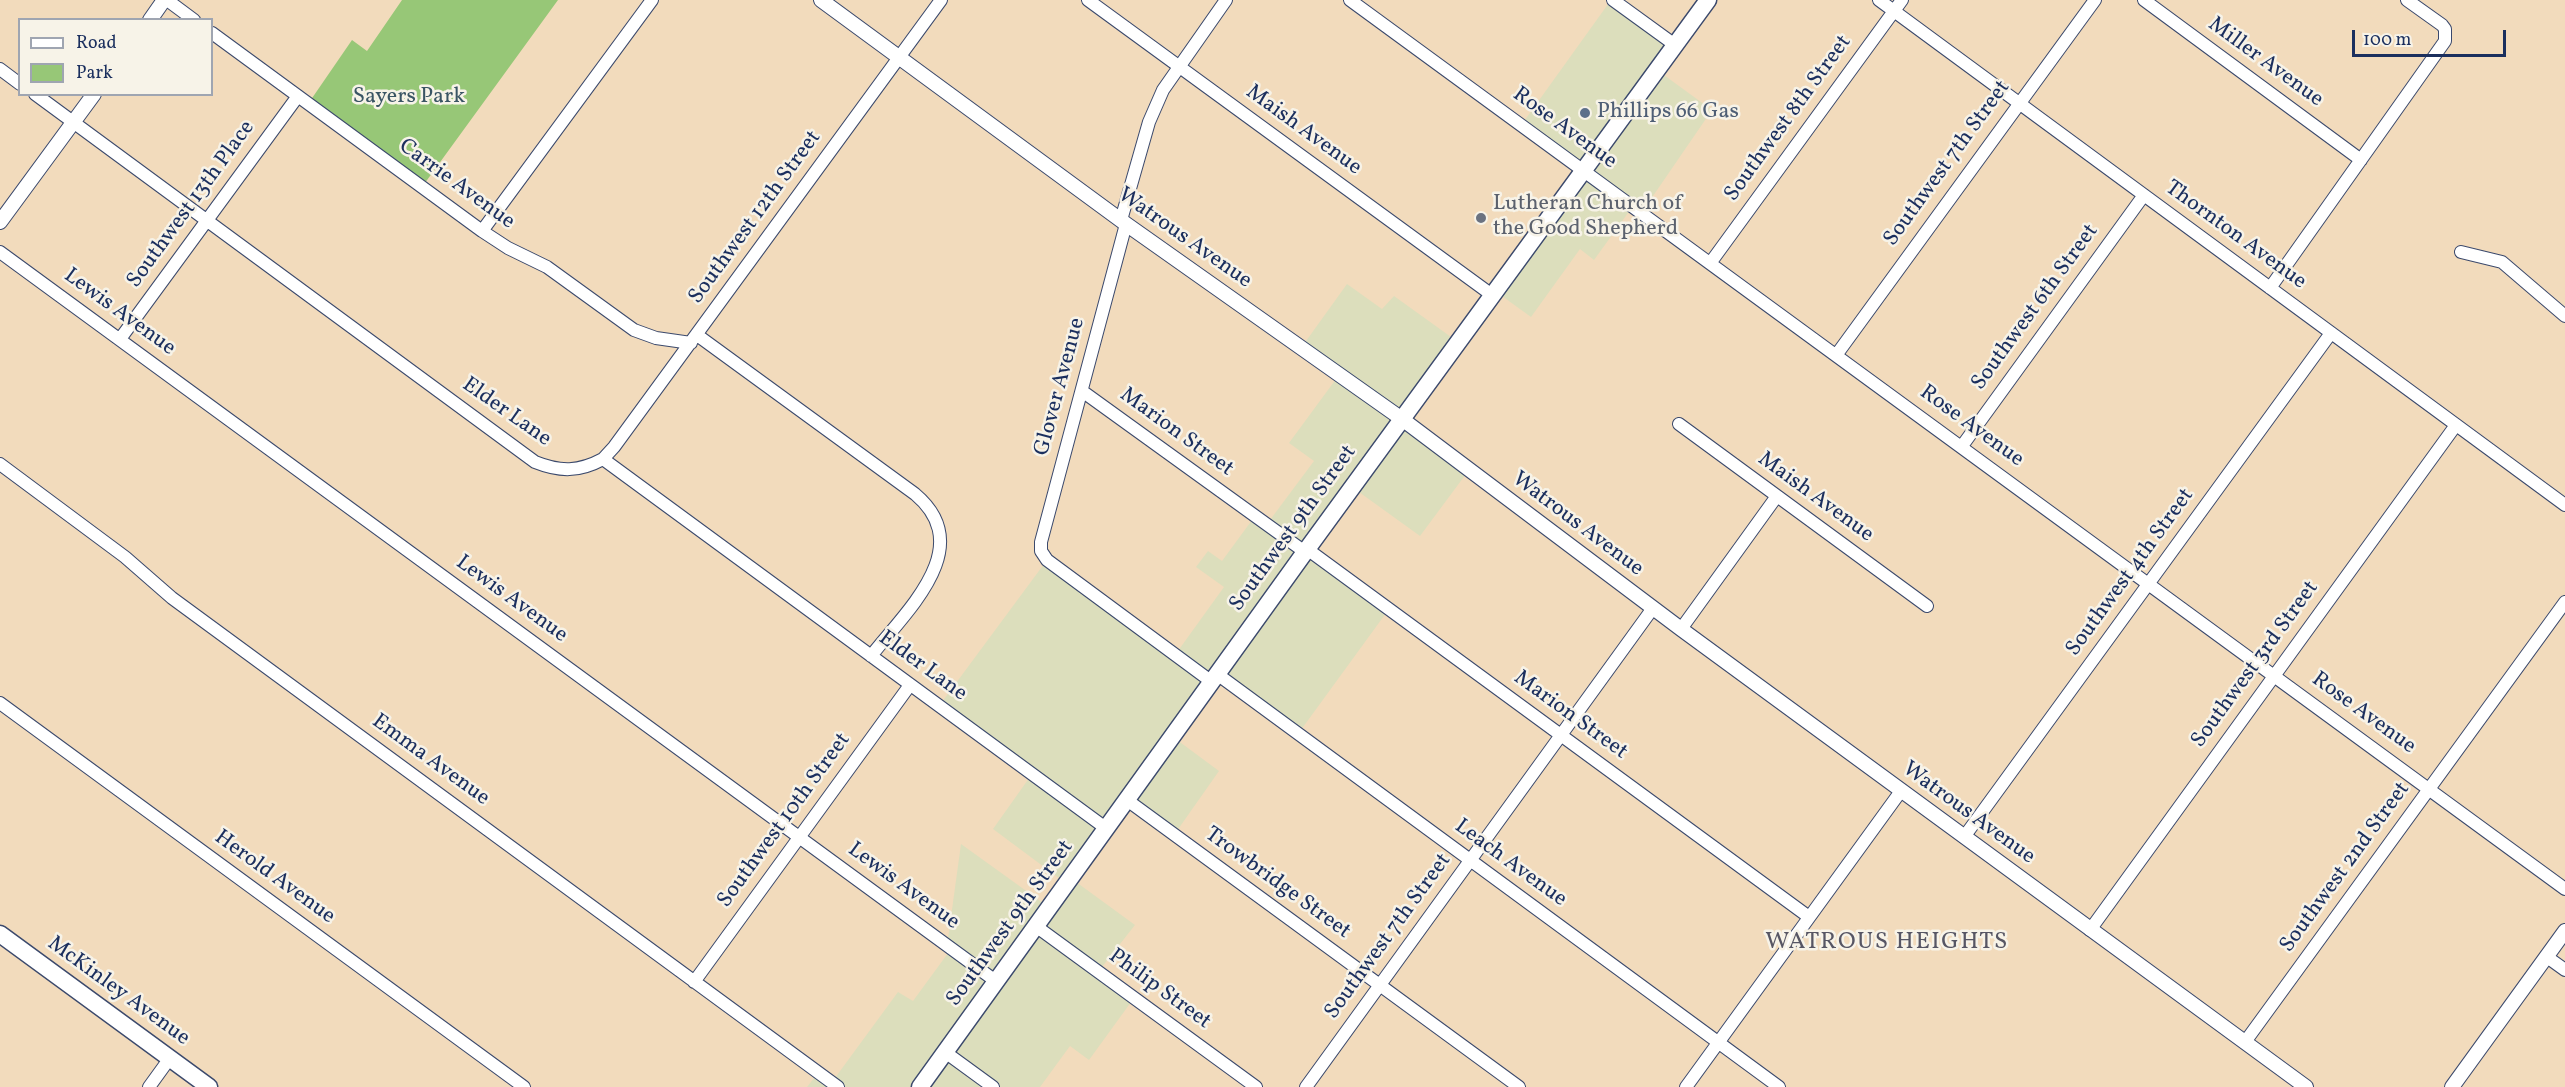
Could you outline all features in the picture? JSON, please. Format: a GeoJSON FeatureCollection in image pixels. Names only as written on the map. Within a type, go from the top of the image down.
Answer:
{"type":"FeatureCollection","features":[{"type":"Feature","properties":{"kind":"main road","name":"Southwest 9th Street"},"geometry":{"type":"LineString","coordinates":[[920,1087],[1306,551],[1708,0]]}},
{"type":"Feature","properties":{"kind":"main road","name":"McKinley Avenue"},"geometry":{"type":"LineString","coordinates":[[0,934],[209,1087]]}},
{"type":"Feature","properties":{"kind":"street"},"geometry":{"type":"LineString","coordinates":[[152,18],[166,0],[191,18]]}},
{"type":"Feature","properties":{"kind":"street"},"geometry":{"type":"LineString","coordinates":[[482,231],[652,0]]}},
{"type":"Feature","properties":{"kind":"street","name":"Watrous Avenue"},"geometry":{"type":"LineString","coordinates":[[821,0],[1123,222],[1402,419],[1681,629],[2306,1087]]}},
{"type":"Feature","properties":{"kind":"street","name":"Southwest 12th Street"},"geometry":{"type":"LineString","coordinates":[[603,459],[694,339],[941,0]]}},
{"type":"Feature","properties":{"kind":"street","name":"Maish Avenue"},"geometry":{"type":"LineString","coordinates":[[1088,0],[1492,295]]}},
{"type":"Feature","properties":{"kind":"street","name":"Glover Avenue"},"geometry":{"type":"LineString","coordinates":[[1047,560],[1041,551],[1041,542],[1082,391],[1149,122],[1178,66],[1226,0]]}},
{"type":"Feature","properties":{"kind":"street","name":"Rose Avenue"},"geometry":{"type":"LineString","coordinates":[[1350,0],[1837,354],[2565,889]]}},
{"type":"Feature","properties":{"kind":"street"},"geometry":{"type":"LineString","coordinates":[[1613,0],[1675,45]]}},
{"type":"Feature","properties":{"kind":"street","name":"Thornton Avenue"},"geometry":{"type":"LineString","coordinates":[[1879,0],[2565,505]]}},
{"type":"Feature","properties":{"kind":"street","name":"Southwest 8th Street"},"geometry":{"type":"LineString","coordinates":[[1711,262],[1902,0]]}},
{"type":"Feature","properties":{"kind":"street","name":"Southwest 7th Street"},"geometry":{"type":"LineString","coordinates":[[1837,354],[2095,0]]}},
{"type":"Feature","properties":{"kind":"street","name":"Miller Avenue"},"geometry":{"type":"LineString","coordinates":[[2144,0],[2361,160]]}},
{"type":"Feature","properties":{"kind":"street"},"geometry":{"type":"LineString","coordinates":[[2270,288],[2443,45],[2445,29],[2407,0]]}},
{"type":"Feature","properties":{"kind":"street","name":"Carrie Avenue"},"geometry":{"type":"LineString","coordinates":[[213,34],[482,231],[508,248],[547,267],[634,330],[656,338],[694,339],[928,505],[937,519],[942,536],[935,570],[923,591],[871,656]]}},
{"type":"Feature","properties":{"kind":"street"},"geometry":{"type":"LineString","coordinates":[[0,69],[18,82]]}},
{"type":"Feature","properties":{"kind":"street","name":"Elder Lane"},"geometry":{"type":"LineString","coordinates":[[38,96],[535,462],[552,469],[571,471],[590,466],[603,459],[1107,829]]}},
{"type":"Feature","properties":{"kind":"street"},"geometry":{"type":"LineString","coordinates":[[0,222],[92,96]]}},
{"type":"Feature","properties":{"kind":"street","name":"Southwest 13th Place"},"geometry":{"type":"LineString","coordinates":[[120,339],[298,96]]}},
{"type":"Feature","properties":{"kind":"street","name":"Southwest 6th Street"},"geometry":{"type":"LineString","coordinates":[[1962,446],[2144,195]]}},
{"type":"Feature","properties":{"kind":"street","name":"Lewis Avenue"},"geometry":{"type":"LineString","coordinates":[[0,252],[997,982]]}},
{"type":"Feature","properties":{"kind":"street"},"geometry":{"type":"LineString","coordinates":[[2461,252],[2502,262],[2565,316]]}},
{"type":"Feature","properties":{"kind":"street","name":"Southwest 4th Street"},"geometry":{"type":"LineString","coordinates":[[1964,837],[2331,333]]}},
{"type":"Feature","properties":{"kind":"street","name":"Marion Street"},"geometry":{"type":"LineString","coordinates":[[1082,391],[1561,735],[1809,917]]}},
{"type":"Feature","properties":{"kind":"street","name":"Maish Avenue"},"geometry":{"type":"LineString","coordinates":[[1679,424],[1927,606]]}},
{"type":"Feature","properties":{"kind":"street","name":"Southwest 3rd Street"},"geometry":{"type":"LineString","coordinates":[[2090,930],[2456,425]]}},
{"type":"Feature","properties":{"kind":"street","name":"Emma Avenue"},"geometry":{"type":"LineString","coordinates":[[0,464],[124,557],[172,598],[838,1087]]}},
{"type":"Feature","properties":{"kind":"street"},"geometry":{"type":"LineString","coordinates":[[1681,629],[1777,496]]}},
{"type":"Feature","properties":{"kind":"street","name":"Leach Avenue"},"geometry":{"type":"LineString","coordinates":[[1047,560],[1470,860],[1779,1087]]}},
{"type":"Feature","properties":{"kind":"street","name":"Southwest 2nd Street"},"geometry":{"type":"LineString","coordinates":[[2245,1042],[2565,602]]}},
{"type":"Feature","properties":{"kind":"street","name":"Southwest 7th Street"},"geometry":{"type":"LineString","coordinates":[[1306,1087],[1653,608]]}},
{"type":"Feature","properties":{"kind":"street","name":"Southwest 10th Street"},"geometry":{"type":"LineString","coordinates":[[694,982],[910,685]]}},
{"type":"Feature","properties":{"kind":"street","name":"Herold Avenue"},"geometry":{"type":"LineString","coordinates":[[0,703],[524,1087]]}},
{"type":"Feature","properties":{"kind":"street"},"geometry":{"type":"LineString","coordinates":[[1686,1087],[1901,791]]}},
{"type":"Feature","properties":{"kind":"street","name":"Trowbridge Street"},"geometry":{"type":"LineString","coordinates":[[1127,800],[1519,1087]]}},
{"type":"Feature","properties":{"kind":"street","name":"Philip Street"},"geometry":{"type":"LineString","coordinates":[[1037,927],[1256,1087]]}},
{"type":"Feature","properties":{"kind":"street"},"geometry":{"type":"LineString","coordinates":[[2452,1087],[2565,931]]}},
{"type":"Feature","properties":{"kind":"street"},"geometry":{"type":"LineString","coordinates":[[2547,957],[2565,970]]}},
{"type":"Feature","properties":{"kind":"street"},"geometry":{"type":"LineString","coordinates":[[945,1052],[993,1087]]}},
{"type":"Feature","properties":{"kind":"street"},"geometry":{"type":"LineString","coordinates":[[149,1087],[170,1058]]}},
{"type":"Feature","properties":{"kind":"shaded area"},"geometry":{"type":"Polygon","coordinates":[[[1611,0],[1675,45],[1657,70],[1712,110],[1642,212],[1633,206],[1594,260],[1580,249],[1531,317],[1495,291],[1584,170],[1522,124],[1611,0]]]}},
{"type":"Feature","properties":{"kind":"shaded area"},"geometry":{"type":"Polygon","coordinates":[[[1347,284],[1382,309],[1394,296],[1458,342],[1402,419],[1469,470],[1420,536],[1352,487],[1307,549],[1389,609],[1298,734],[1217,674],[1173,737],[1219,771],[1174,835],[1128,801],[1072,879],[1135,925],[1098,972],[1134,998],[1089,1060],[1070,1046],[1040,1087],[807,1087],[818,1073],[832,1082],[898,992],[913,1001],[951,949],[947,946],[961,844],[1050,908],[1067,884],[993,829],[1032,774],[939,706],[1047,560],[1175,655],[1224,587],[1196,567],[1208,551],[1222,561],[1255,516],[1267,524],[1314,461],[1289,443],[1339,375],[1301,348],[1347,284]]]}},
{"type":"Feature","properties":{"kind":"green space","name":"Sayers Park"},"geometry":{"type":"Polygon","coordinates":[[[402,0],[558,0],[422,187],[308,104],[352,40],[367,51],[402,0]]]}},
{"type":"Feature","properties":{"kind":"place","name":"Phillips 66 Gas"},"geometry":{"type":"Point","coordinates":[1585,113]}},
{"type":"Feature","properties":{"kind":"place","name":"Lutheran Church of the Good Shepherd"},"geometry":{"type":"Point","coordinates":[1481,218]}},
{"type":"Feature","properties":{"kind":"district","name":"WATROUS HEIGHTS"},"geometry":{"type":"Point","coordinates":[1887,944]}}]}
